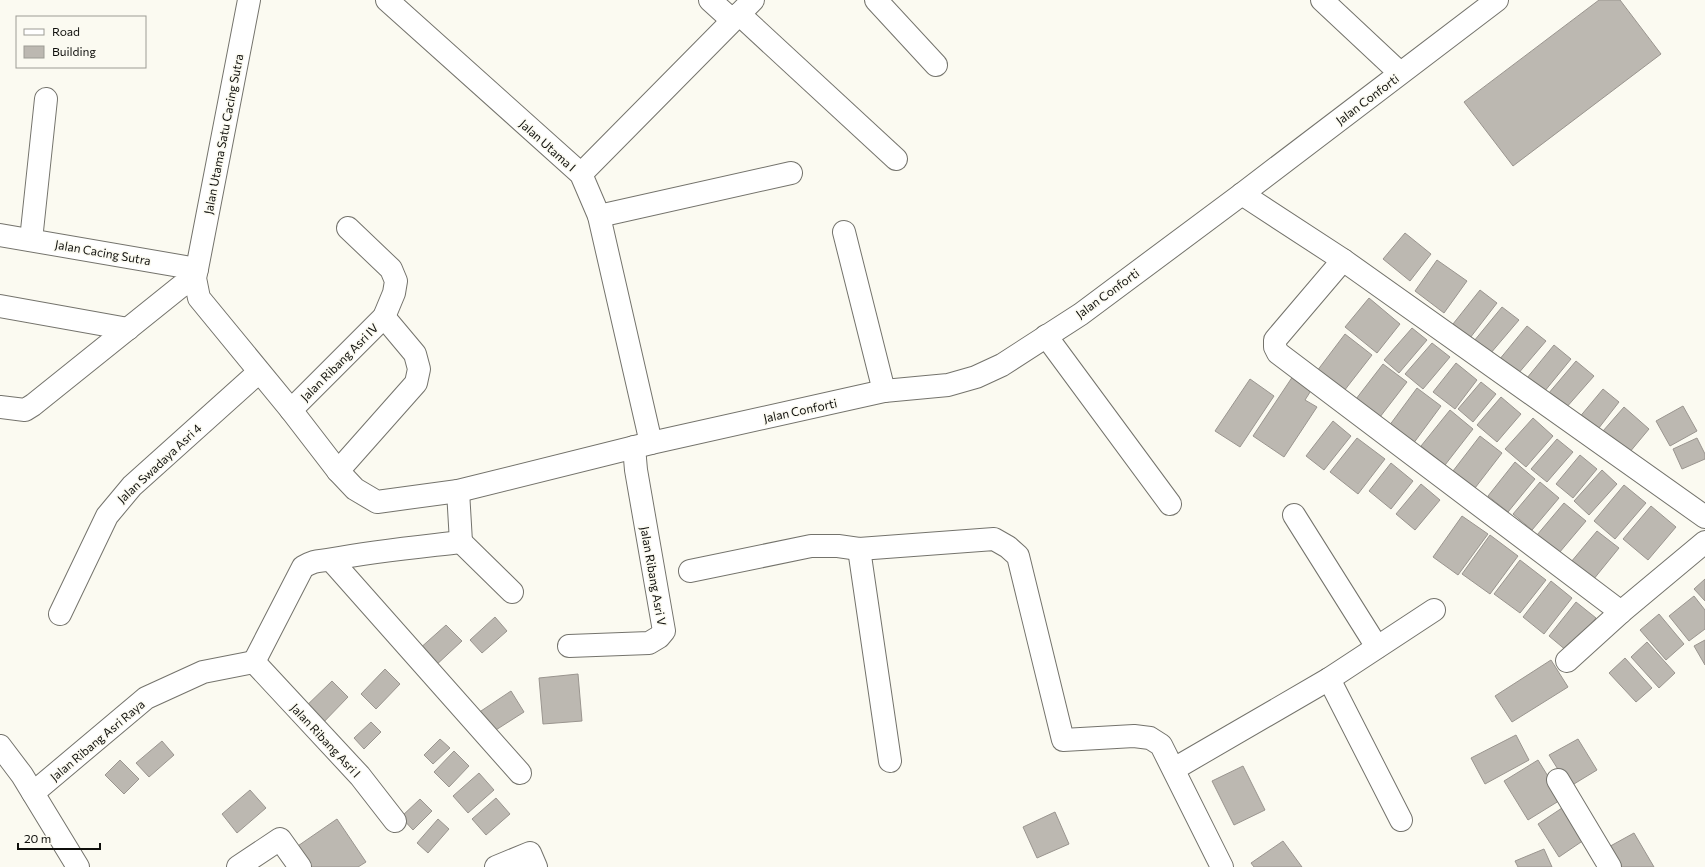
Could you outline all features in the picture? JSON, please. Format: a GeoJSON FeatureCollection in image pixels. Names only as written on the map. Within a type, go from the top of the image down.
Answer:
{"type":"FeatureCollection","features":[{"type":"Feature","properties":{"kind":"street","name":"Jalan Utama Satu Cacing Sutra"},"geometry":{"type":"LineString","coordinates":[[196,273],[249,0]]}},
{"type":"Feature","properties":{"kind":"street","name":"Jalan Utama I"},"geometry":{"type":"LineString","coordinates":[[387,0],[581,174],[741,11]]}},
{"type":"Feature","properties":{"kind":"street"},"geometry":{"type":"LineString","coordinates":[[710,0],[741,11],[896,159]]}},
{"type":"Feature","properties":{"kind":"street"},"geometry":{"type":"LineString","coordinates":[[876,0],[936,65]]}},
{"type":"Feature","properties":{"kind":"street"},"geometry":{"type":"LineString","coordinates":[[1322,0],[1400,73]]}},
{"type":"Feature","properties":{"kind":"street","name":"Jalan Conforti"},"geometry":{"type":"LineString","coordinates":[[196,273],[199,298],[291,410],[338,471],[355,489],[378,502],[458,491],[642,445],[884,391],[948,385],[976,377],[1002,365],[1081,314],[1242,194],[1497,0]]}},
{"type":"Feature","properties":{"kind":"street"},"geometry":{"type":"LineString","coordinates":[[31,240],[46,99]]}},
{"type":"Feature","properties":{"kind":"street"},"geometry":{"type":"LineString","coordinates":[[599,216],[790,173]]}},
{"type":"Feature","properties":{"kind":"street"},"geometry":{"type":"LineString","coordinates":[[581,174],[599,216],[642,445]]}},
{"type":"Feature","properties":{"kind":"street"},"geometry":{"type":"LineString","coordinates":[[1242,194],[1343,260],[1705,517]]}},
{"type":"Feature","properties":{"kind":"street"},"geometry":{"type":"LineString","coordinates":[[348,228],[391,269],[396,281],[394,293],[384,317]]}},
{"type":"Feature","properties":{"kind":"street"},"geometry":{"type":"LineString","coordinates":[[844,232],[884,391]]}},
{"type":"Feature","properties":{"kind":"street","name":"Jalan Cacing Sutra"},"geometry":{"type":"LineString","coordinates":[[0,235],[196,273]]}},
{"type":"Feature","properties":{"kind":"street"},"geometry":{"type":"LineString","coordinates":[[1343,260],[1275,340],[1274,347],[1278,353],[1621,612]]}},
{"type":"Feature","properties":{"kind":"street"},"geometry":{"type":"LineString","coordinates":[[0,407],[25,410],[128,330],[196,273]]}},
{"type":"Feature","properties":{"kind":"street"},"geometry":{"type":"LineString","coordinates":[[0,306],[128,330]]}},
{"type":"Feature","properties":{"kind":"street","name":"Jalan Ribang Asri IV"},"geometry":{"type":"LineString","coordinates":[[291,410],[384,317],[415,354],[419,369],[416,383],[338,471]]}},
{"type":"Feature","properties":{"kind":"street"},"geometry":{"type":"LineString","coordinates":[[1046,336],[1170,504]]}},
{"type":"Feature","properties":{"kind":"street","name":"Jalan Swadaya Asri 4"},"geometry":{"type":"LineString","coordinates":[[60,614],[107,516],[117,502],[132,486],[259,372]]}},
{"type":"Feature","properties":{"kind":"street","name":"Jalan Ribang Asri V"},"geometry":{"type":"LineString","coordinates":[[569,646],[649,643],[664,632],[636,470],[642,445]]}},
{"type":"Feature","properties":{"kind":"street"},"geometry":{"type":"LineString","coordinates":[[458,491],[461,542],[512,592]]}},
{"type":"Feature","properties":{"kind":"street"},"geometry":{"type":"LineString","coordinates":[[1294,515],[1377,647]]}},
{"type":"Feature","properties":{"kind":"street"},"geometry":{"type":"LineString","coordinates":[[690,571],[811,546],[838,546],[859,549],[994,539],[1008,547],[1018,556],[1064,740],[1134,736],[1150,738],[1161,745],[1222,867]]}},
{"type":"Feature","properties":{"kind":"street"},"geometry":{"type":"LineString","coordinates":[[254,662],[304,567],[316,560],[330,560],[352,555],[461,542]]}},
{"type":"Feature","properties":{"kind":"street"},"geometry":{"type":"LineString","coordinates":[[1567,661],[1621,612],[1705,542]]}},
{"type":"Feature","properties":{"kind":"street"},"geometry":{"type":"LineString","coordinates":[[859,549],[890,761]]}},
{"type":"Feature","properties":{"kind":"street"},"geometry":{"type":"LineString","coordinates":[[330,560],[520,773]]}},
{"type":"Feature","properties":{"kind":"street"},"geometry":{"type":"LineString","coordinates":[[1174,769],[1329,679],[1434,610]]}},
{"type":"Feature","properties":{"kind":"street","name":"Jalan Ribang Asri Raya"},"geometry":{"type":"LineString","coordinates":[[34,793],[146,698],[203,672],[254,662]]}},
{"type":"Feature","properties":{"kind":"street","name":"Jalan Ribang Asri I"},"geometry":{"type":"LineString","coordinates":[[254,662],[360,776],[395,821]]}},
{"type":"Feature","properties":{"kind":"street"},"geometry":{"type":"LineString","coordinates":[[1329,679],[1401,820]]}},
{"type":"Feature","properties":{"kind":"street"},"geometry":{"type":"LineString","coordinates":[[0,746],[22,774],[78,867]]}},
{"type":"Feature","properties":{"kind":"street"},"geometry":{"type":"LineString","coordinates":[[1558,780],[1610,867]]}},
{"type":"Feature","properties":{"kind":"street"},"geometry":{"type":"LineString","coordinates":[[238,867],[280,838],[300,867]]}},
{"type":"Feature","properties":{"kind":"street"},"geometry":{"type":"LineString","coordinates":[[496,867],[530,853],[536,867]]}},
{"type":"Feature","properties":{"kind":"building"},"geometry":{"type":"Polygon","coordinates":[[[1599,0],[1620,0],[1661,54],[1513,166],[1464,102],[1599,0]]]}},
{"type":"Feature","properties":{"kind":"building"},"geometry":{"type":"Polygon","coordinates":[[[1405,233],[1431,254],[1410,281],[1383,259],[1405,233]]]}},
{"type":"Feature","properties":{"kind":"building"},"geometry":{"type":"Polygon","coordinates":[[[1437,260],[1467,281],[1444,313],[1415,291],[1437,260]]]}},
{"type":"Feature","properties":{"kind":"building"},"geometry":{"type":"Polygon","coordinates":[[[1480,290],[1497,303],[1470,338],[1453,324],[1480,290]]]}},
{"type":"Feature","properties":{"kind":"building"},"geometry":{"type":"Polygon","coordinates":[[[1369,298],[1400,324],[1377,353],[1345,327],[1369,298]]]}},
{"type":"Feature","properties":{"kind":"building"},"geometry":{"type":"Polygon","coordinates":[[[1502,307],[1519,320],[1490,354],[1474,341],[1502,307]]]}},
{"type":"Feature","properties":{"kind":"building"},"geometry":{"type":"Polygon","coordinates":[[[1527,326],[1546,341],[1517,375],[1499,360],[1527,326]]]}},
{"type":"Feature","properties":{"kind":"building"},"geometry":{"type":"Polygon","coordinates":[[[1412,328],[1427,340],[1399,373],[1384,360],[1412,328]]]}},
{"type":"Feature","properties":{"kind":"building"},"geometry":{"type":"Polygon","coordinates":[[[1345,334],[1372,355],[1344,391],[1317,371],[1345,334]]]}},
{"type":"Feature","properties":{"kind":"building"},"geometry":{"type":"Polygon","coordinates":[[[1432,343],[1450,357],[1423,389],[1405,374],[1432,343]]]}},
{"type":"Feature","properties":{"kind":"building"},"geometry":{"type":"Polygon","coordinates":[[[1554,345],[1571,359],[1544,392],[1527,378],[1554,345]]]}},
{"type":"Feature","properties":{"kind":"building"},"geometry":{"type":"Polygon","coordinates":[[[1576,361],[1594,376],[1565,409],[1548,394],[1576,361]]]}},
{"type":"Feature","properties":{"kind":"building"},"geometry":{"type":"Polygon","coordinates":[[[1456,363],[1477,380],[1455,409],[1433,392],[1456,363]]]}},
{"type":"Feature","properties":{"kind":"building"},"geometry":{"type":"Polygon","coordinates":[[[1383,364],[1407,382],[1380,417],[1356,399],[1383,364]]]}},
{"type":"Feature","properties":{"kind":"building"},"geometry":{"type":"Polygon","coordinates":[[[1293,376],[1312,389],[1305,400],[1317,407],[1284,457],[1253,436],[1293,376]]]}},
{"type":"Feature","properties":{"kind":"building"},"geometry":{"type":"Polygon","coordinates":[[[1250,379],[1274,396],[1240,447],[1215,431],[1250,379]]]}},
{"type":"Feature","properties":{"kind":"building"},"geometry":{"type":"Polygon","coordinates":[[[1481,382],[1496,394],[1473,422],[1458,409],[1481,382]]]}},
{"type":"Feature","properties":{"kind":"building"},"geometry":{"type":"Polygon","coordinates":[[[1417,388],[1441,406],[1413,444],[1389,426],[1417,388]]]}},
{"type":"Feature","properties":{"kind":"building"},"geometry":{"type":"Polygon","coordinates":[[[1603,389],[1619,402],[1595,433],[1578,419],[1603,389]]]}},
{"type":"Feature","properties":{"kind":"building"},"geometry":{"type":"Polygon","coordinates":[[[1501,397],[1521,414],[1497,442],[1477,425],[1501,397]]]}},
{"type":"Feature","properties":{"kind":"building"},"geometry":{"type":"Polygon","coordinates":[[[1683,406],[1697,431],[1670,446],[1656,421],[1683,406]]]}},
{"type":"Feature","properties":{"kind":"building"},"geometry":{"type":"Polygon","coordinates":[[[1624,407],[1649,429],[1629,453],[1603,431],[1624,407]]]}},
{"type":"Feature","properties":{"kind":"building"},"geometry":{"type":"Polygon","coordinates":[[[1450,410],[1473,429],[1445,465],[1421,446],[1450,410]]]}},
{"type":"Feature","properties":{"kind":"building"},"geometry":{"type":"Polygon","coordinates":[[[1533,418],[1553,436],[1526,467],[1505,449],[1533,418]]]}},
{"type":"Feature","properties":{"kind":"building"},"geometry":{"type":"Polygon","coordinates":[[[1333,421],[1351,436],[1324,470],[1306,456],[1333,421]]]}},
{"type":"Feature","properties":{"kind":"building"},"geometry":{"type":"Polygon","coordinates":[[[1480,436],[1502,453],[1475,488],[1453,471],[1480,436]]]}},
{"type":"Feature","properties":{"kind":"building"},"geometry":{"type":"Polygon","coordinates":[[[1357,438],[1385,459],[1358,494],[1330,472],[1357,438]]]}},
{"type":"Feature","properties":{"kind":"building"},"geometry":{"type":"Polygon","coordinates":[[[1697,438],[1705,454],[1705,459],[1682,469],[1673,449],[1697,438]]]}},
{"type":"Feature","properties":{"kind":"building"},"geometry":{"type":"Polygon","coordinates":[[[1557,439],[1573,452],[1547,482],[1531,469],[1557,439]]]}},
{"type":"Feature","properties":{"kind":"building"},"geometry":{"type":"Polygon","coordinates":[[[1580,455],[1597,469],[1573,498],[1556,484],[1580,455]]]}},
{"type":"Feature","properties":{"kind":"building"},"geometry":{"type":"Polygon","coordinates":[[[1515,462],[1535,479],[1508,512],[1488,496],[1515,462]]]}},
{"type":"Feature","properties":{"kind":"building"},"geometry":{"type":"Polygon","coordinates":[[[1391,463],[1413,481],[1391,509],[1369,491],[1391,463]]]}},
{"type":"Feature","properties":{"kind":"building"},"geometry":{"type":"Polygon","coordinates":[[[1602,470],[1617,484],[1589,515],[1574,501],[1602,470]]]}},
{"type":"Feature","properties":{"kind":"building"},"geometry":{"type":"Polygon","coordinates":[[[1540,482],[1559,498],[1532,530],[1513,514],[1540,482]]]}},
{"type":"Feature","properties":{"kind":"building"},"geometry":{"type":"Polygon","coordinates":[[[1421,484],[1440,500],[1415,530],[1396,514],[1421,484]]]}},
{"type":"Feature","properties":{"kind":"building"},"geometry":{"type":"Polygon","coordinates":[[[1624,485],[1646,503],[1615,539],[1594,521],[1624,485]]]}},
{"type":"Feature","properties":{"kind":"building"},"geometry":{"type":"Polygon","coordinates":[[[1564,503],[1586,521],[1559,553],[1537,535],[1564,503]]]}},
{"type":"Feature","properties":{"kind":"building"},"geometry":{"type":"Polygon","coordinates":[[[1651,506],[1676,527],[1648,560],[1623,539],[1651,506]]]}},
{"type":"Feature","properties":{"kind":"building"},"geometry":{"type":"Polygon","coordinates":[[[1462,516],[1488,534],[1458,575],[1433,557],[1462,516]]]}},
{"type":"Feature","properties":{"kind":"building"},"geometry":{"type":"Polygon","coordinates":[[[1597,531],[1619,548],[1593,580],[1571,562],[1597,531]]]}},
{"type":"Feature","properties":{"kind":"building"},"geometry":{"type":"Polygon","coordinates":[[[1490,535],[1518,556],[1490,594],[1462,574],[1490,535]]]}},
{"type":"Feature","properties":{"kind":"building"},"geometry":{"type":"Polygon","coordinates":[[[1520,560],[1546,580],[1520,613],[1494,594],[1520,560]]]}},
{"type":"Feature","properties":{"kind":"building"},"geometry":{"type":"Polygon","coordinates":[[[1705,579],[1705,601],[1694,589],[1705,579]]]}},
{"type":"Feature","properties":{"kind":"building"},"geometry":{"type":"Polygon","coordinates":[[[1551,581],[1572,598],[1544,634],[1523,617],[1551,581]]]}},
{"type":"Feature","properties":{"kind":"building"},"geometry":{"type":"Polygon","coordinates":[[[1694,596],[1705,610],[1705,629],[1689,641],[1669,616],[1694,596]]]}},
{"type":"Feature","properties":{"kind":"building"},"geometry":{"type":"Polygon","coordinates":[[[1576,602],[1596,618],[1567,651],[1549,636],[1576,602]]]}},
{"type":"Feature","properties":{"kind":"building"},"geometry":{"type":"Polygon","coordinates":[[[1659,614],[1684,644],[1666,660],[1640,630],[1659,614]]]}},
{"type":"Feature","properties":{"kind":"building"},"geometry":{"type":"Polygon","coordinates":[[[495,617],[507,631],[482,653],[470,640],[495,617]]]}},
{"type":"Feature","properties":{"kind":"building"},"geometry":{"type":"Polygon","coordinates":[[[446,625],[462,641],[434,667],[418,650],[446,625]]]}},
{"type":"Feature","properties":{"kind":"building"},"geometry":{"type":"Polygon","coordinates":[[[1705,640],[1705,665],[1694,646],[1705,640]]]}},
{"type":"Feature","properties":{"kind":"building"},"geometry":{"type":"Polygon","coordinates":[[[1647,642],[1675,673],[1659,688],[1631,657],[1647,642]]]}},
{"type":"Feature","properties":{"kind":"building"},"geometry":{"type":"Polygon","coordinates":[[[1625,658],[1652,688],[1636,702],[1609,673],[1625,658]]]}},
{"type":"Feature","properties":{"kind":"building"},"geometry":{"type":"Polygon","coordinates":[[[1551,660],[1568,687],[1512,722],[1495,696],[1551,660]]]}},
{"type":"Feature","properties":{"kind":"building"},"geometry":{"type":"Polygon","coordinates":[[[385,669],[400,684],[376,709],[361,694],[385,669]]]}},
{"type":"Feature","properties":{"kind":"building"},"geometry":{"type":"Polygon","coordinates":[[[578,674],[582,721],[543,724],[539,678],[578,674]]]}},
{"type":"Feature","properties":{"kind":"building"},"geometry":{"type":"Polygon","coordinates":[[[332,681],[348,697],[317,729],[300,712],[332,681]]]}},
{"type":"Feature","properties":{"kind":"building"},"geometry":{"type":"Polygon","coordinates":[[[511,691],[524,712],[488,735],[475,715],[511,691]]]}},
{"type":"Feature","properties":{"kind":"building"},"geometry":{"type":"Polygon","coordinates":[[[371,722],[381,732],[364,749],[354,738],[371,722]]]}},
{"type":"Feature","properties":{"kind":"building"},"geometry":{"type":"Polygon","coordinates":[[[1516,735],[1529,760],[1485,784],[1471,758],[1516,735]]]}},
{"type":"Feature","properties":{"kind":"building"},"geometry":{"type":"Polygon","coordinates":[[[440,739],[450,748],[433,764],[424,755],[440,739]]]}},
{"type":"Feature","properties":{"kind":"building"},"geometry":{"type":"Polygon","coordinates":[[[1578,739],[1597,770],[1569,787],[1549,755],[1578,739]]]}},
{"type":"Feature","properties":{"kind":"building"},"geometry":{"type":"Polygon","coordinates":[[[162,741],[174,755],[149,777],[136,763],[162,741]]]}},
{"type":"Feature","properties":{"kind":"building"},"geometry":{"type":"Polygon","coordinates":[[[454,751],[469,766],[449,787],[434,772],[454,751]]]}},
{"type":"Feature","properties":{"kind":"building"},"geometry":{"type":"Polygon","coordinates":[[[120,760],[139,779],[124,794],[105,775],[120,760]]]}},
{"type":"Feature","properties":{"kind":"building"},"geometry":{"type":"Polygon","coordinates":[[[1538,760],[1562,799],[1528,820],[1504,781],[1538,760]]]}},
{"type":"Feature","properties":{"kind":"building"},"geometry":{"type":"Polygon","coordinates":[[[1243,766],[1265,810],[1234,825],[1212,781],[1243,766]]]}},
{"type":"Feature","properties":{"kind":"building"},"geometry":{"type":"Polygon","coordinates":[[[479,773],[494,790],[468,813],[453,796],[479,773]]]}},
{"type":"Feature","properties":{"kind":"building"},"geometry":{"type":"Polygon","coordinates":[[[250,790],[266,808],[237,833],[222,814],[250,790]]]}},
{"type":"Feature","properties":{"kind":"building"},"geometry":{"type":"Polygon","coordinates":[[[496,798],[510,814],[486,835],[472,819],[496,798]]]}},
{"type":"Feature","properties":{"kind":"building"},"geometry":{"type":"Polygon","coordinates":[[[420,799],[432,811],[413,830],[401,817],[420,799]]]}},
{"type":"Feature","properties":{"kind":"building"},"geometry":{"type":"Polygon","coordinates":[[[1562,808],[1584,840],[1559,857],[1538,824],[1562,808]]]}},
{"type":"Feature","properties":{"kind":"building"},"geometry":{"type":"Polygon","coordinates":[[[1055,812],[1069,844],[1037,858],[1023,827],[1055,812]]]}},
{"type":"Feature","properties":{"kind":"building"},"geometry":{"type":"Polygon","coordinates":[[[337,819],[366,862],[358,867],[303,867],[292,850],[337,819]]]}},
{"type":"Feature","properties":{"kind":"building"},"geometry":{"type":"Polygon","coordinates":[[[438,819],[449,829],[428,853],[417,843],[438,819]]]}},
{"type":"Feature","properties":{"kind":"building"},"geometry":{"type":"Polygon","coordinates":[[[1634,833],[1654,867],[1616,867],[1605,849],[1634,833]]]}},
{"type":"Feature","properties":{"kind":"building"},"geometry":{"type":"Polygon","coordinates":[[[1283,841],[1302,867],[1254,867],[1251,863],[1283,841]]]}},
{"type":"Feature","properties":{"kind":"building"},"geometry":{"type":"Polygon","coordinates":[[[1544,849],[1552,867],[1518,867],[1515,861],[1544,849]]]}}]}
